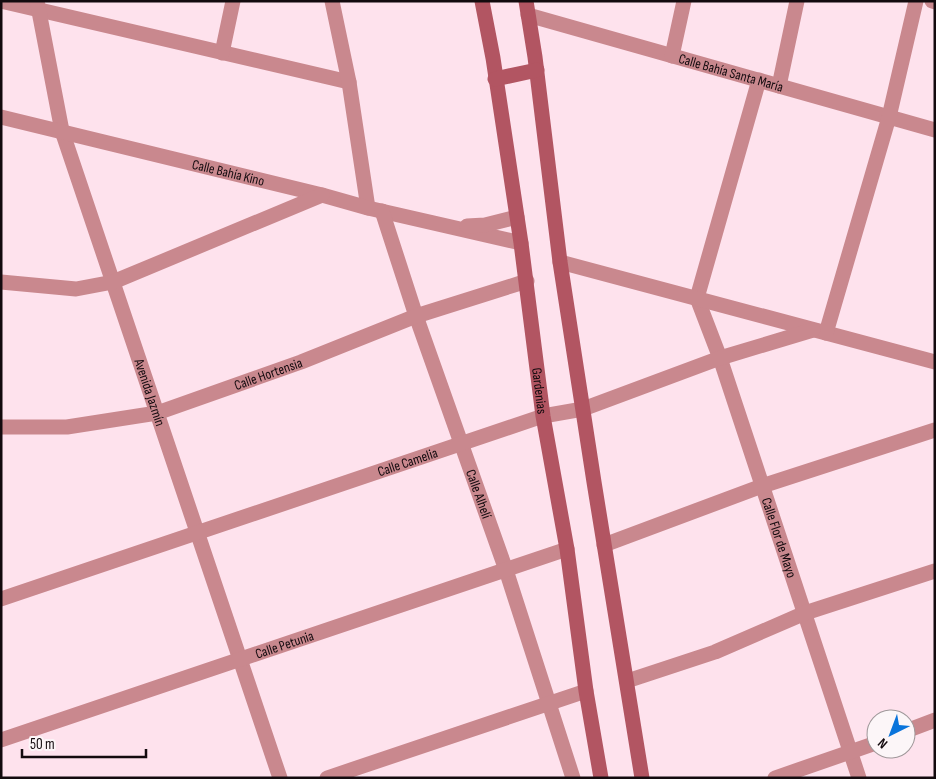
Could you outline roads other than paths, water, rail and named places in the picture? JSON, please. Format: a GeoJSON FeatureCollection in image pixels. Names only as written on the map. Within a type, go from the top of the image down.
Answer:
{"type":"FeatureCollection","features":[{"type":"Feature","properties":{"kind":"street"},"geometry":{"type":"LineString","coordinates":[[1,1],[37,5],[222,53],[348,82]]}},
{"type":"Feature","properties":{"kind":"street"},"geometry":{"type":"LineString","coordinates":[[222,53],[233,1]]}},
{"type":"Feature","properties":{"kind":"street","name":"Calle Alhelí"},"geometry":{"type":"LineString","coordinates":[[332,1],[375,210],[416,316],[506,570],[573,778]]}},
{"type":"Feature","properties":{"kind":"street","name":"Gardenias"},"geometry":{"type":"LineString","coordinates":[[482,1],[493,58],[527,281],[543,416],[567,549],[586,691],[601,778]]}},
{"type":"Feature","properties":{"kind":"street"},"geometry":{"type":"LineString","coordinates":[[672,56],[684,1]]}},
{"type":"Feature","properties":{"kind":"street"},"geometry":{"type":"LineString","coordinates":[[779,86],[797,1]]}},
{"type":"Feature","properties":{"kind":"street"},"geometry":{"type":"LineString","coordinates":[[819,331],[889,117],[916,1]]}},
{"type":"Feature","properties":{"kind":"street","name":"Avenida Jazmín"},"geometry":{"type":"LineString","coordinates":[[37,5],[62,131],[280,778]]}},
{"type":"Feature","properties":{"kind":"street"},"geometry":{"type":"LineString","coordinates":[[527,8],[537,70],[560,262],[642,778]]}},
{"type":"Feature","properties":{"kind":"street","name":"Calle Bahía Santa María"},"geometry":{"type":"LineString","coordinates":[[527,8],[672,56],[935,130]]}},
{"type":"Feature","properties":{"kind":"street"},"geometry":{"type":"LineString","coordinates":[[495,79],[537,70]]}},
{"type":"Feature","properties":{"kind":"street"},"geometry":{"type":"LineString","coordinates":[[698,298],[758,80]]}},
{"type":"Feature","properties":{"kind":"street","name":"Calle Bahía Kino"},"geometry":{"type":"LineString","coordinates":[[1,117],[322,195],[375,210],[521,243]]}},
{"type":"Feature","properties":{"kind":"street"},"geometry":{"type":"LineString","coordinates":[[1,282],[76,289],[112,282],[322,195]]}},
{"type":"Feature","properties":{"kind":"street","name":"Calle Bahía Kino"},"geometry":{"type":"LineString","coordinates":[[454,227],[485,225],[517,218]]}},
{"type":"Feature","properties":{"kind":"street"},"geometry":{"type":"LineString","coordinates":[[560,262],[935,362]]}},
{"type":"Feature","properties":{"kind":"street","name":"Calle Hortensia"},"geometry":{"type":"LineString","coordinates":[[1,427],[67,427],[157,412],[301,362],[416,316],[527,281]]}},
{"type":"Feature","properties":{"kind":"street","name":"Calle Flor de Mayo"},"geometry":{"type":"LineString","coordinates":[[698,298],[720,358],[859,778]]}},
{"type":"Feature","properties":{"kind":"street","name":"Calle Camelia"},"geometry":{"type":"LineString","coordinates":[[1,599],[543,416],[583,409],[720,358],[819,331]]}},
{"type":"Feature","properties":{"kind":"street"},"geometry":{"type":"LineString","coordinates":[[604,545],[762,486],[935,430]]}},
{"type":"Feature","properties":{"kind":"street","name":"Calle Petunia"},"geometry":{"type":"LineString","coordinates":[[1,740],[567,549]]}},
{"type":"Feature","properties":{"kind":"street"},"geometry":{"type":"LineString","coordinates":[[627,681],[714,652],[805,613],[935,571]]}},
{"type":"Feature","properties":{"kind":"street"},"geometry":{"type":"LineString","coordinates":[[327,778],[586,691]]}},
{"type":"Feature","properties":{"kind":"street"},"geometry":{"type":"LineString","coordinates":[[916,727],[935,720]]}},
{"type":"Feature","properties":{"kind":"street"},"geometry":{"type":"LineString","coordinates":[[775,778],[866,747]]}}]}
